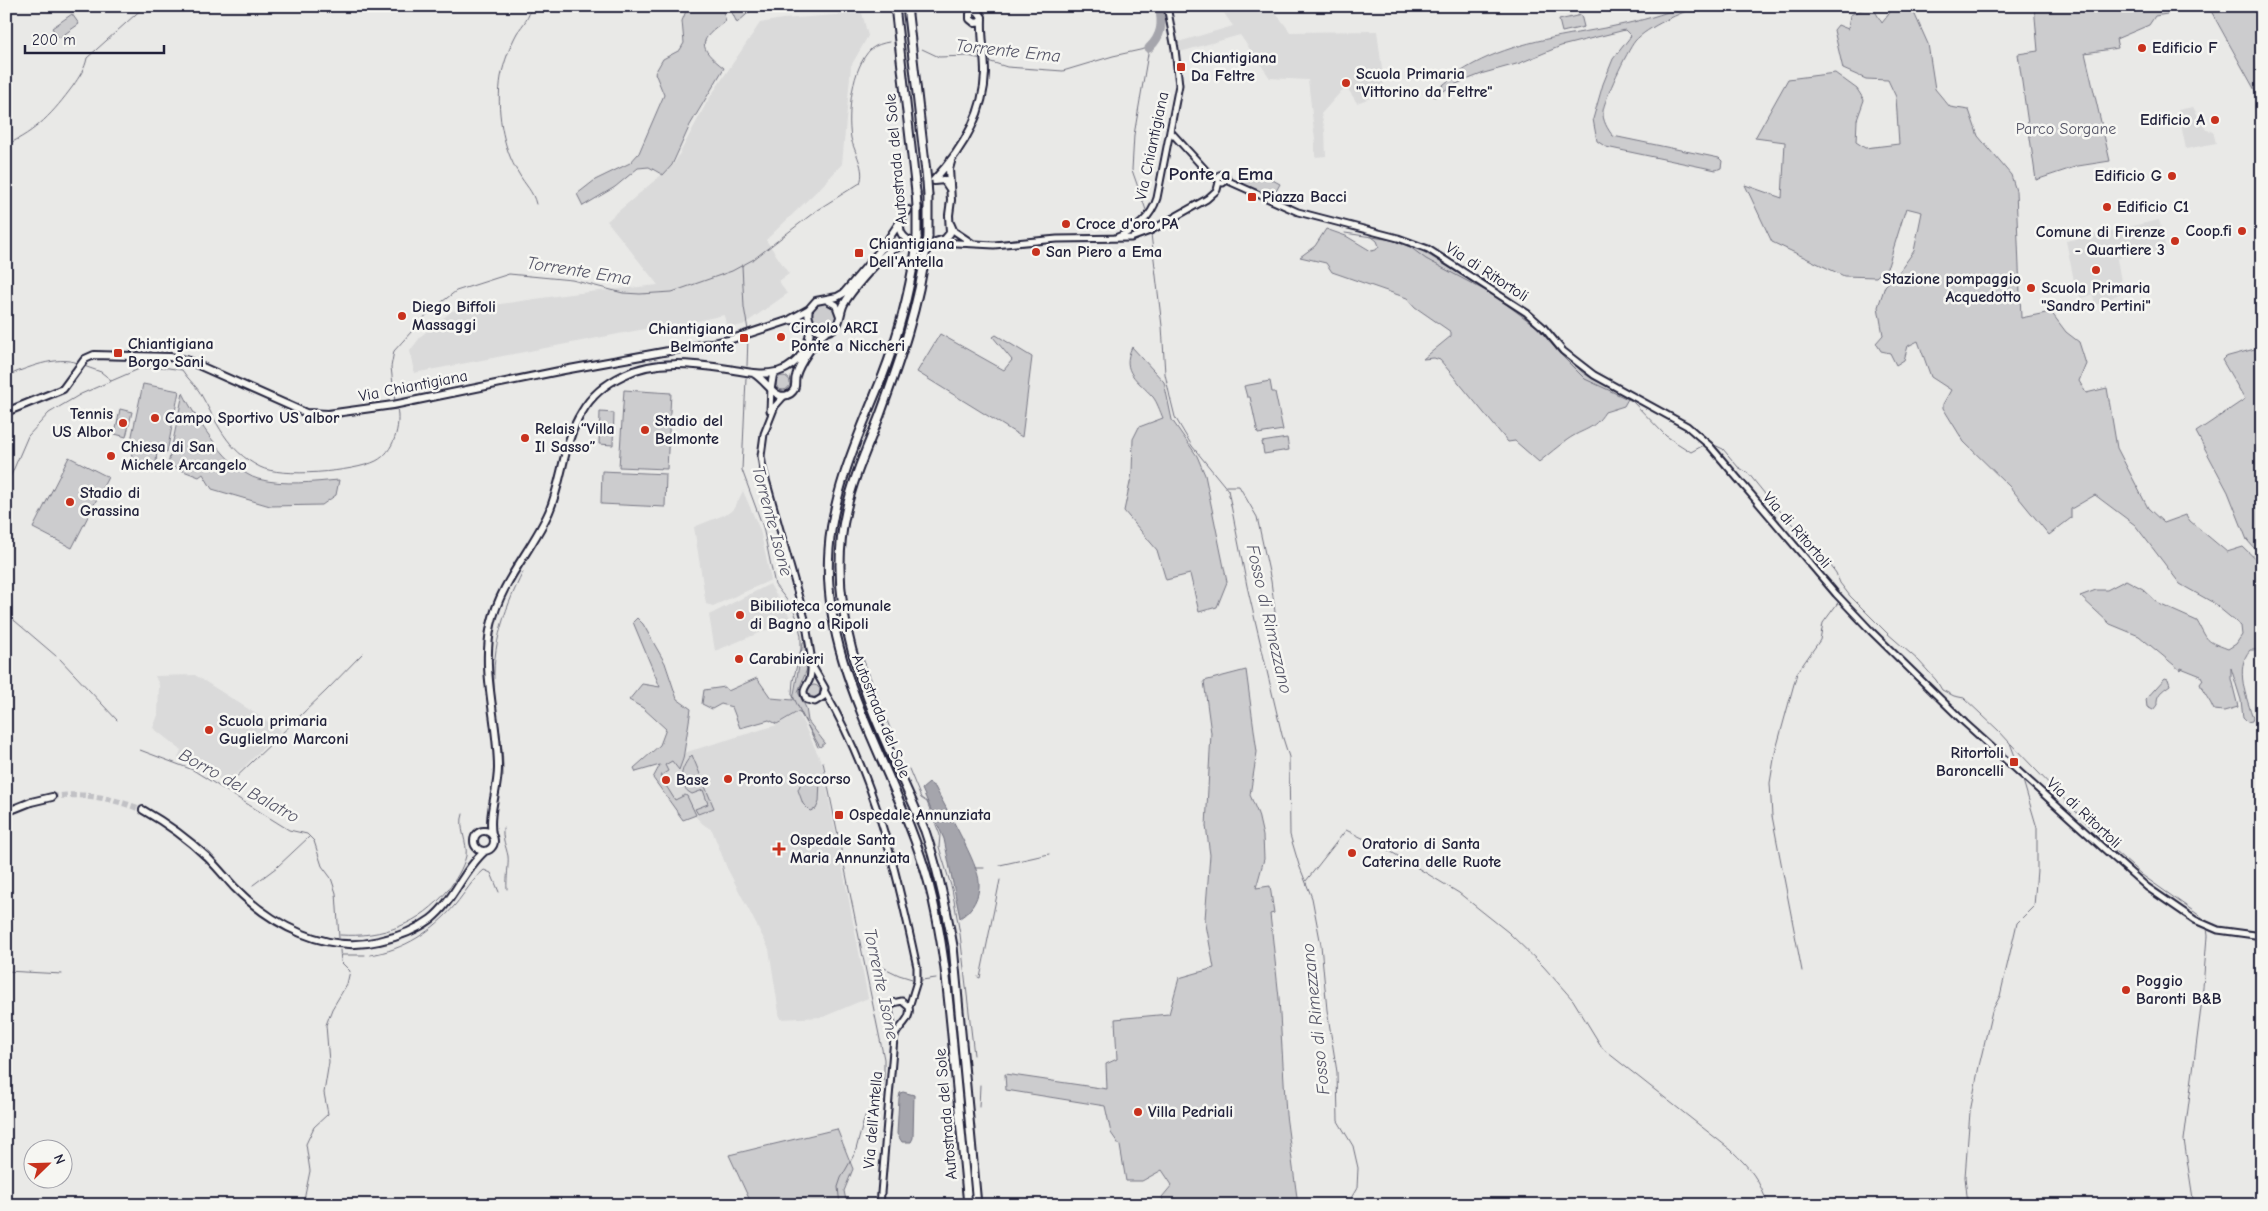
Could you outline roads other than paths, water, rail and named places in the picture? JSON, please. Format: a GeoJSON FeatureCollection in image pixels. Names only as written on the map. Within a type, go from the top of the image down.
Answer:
{"type":"FeatureCollection","features":[{"type":"Feature","properties":{"kind":"highway","name":"Autostrada del Sole"},"geometry":{"type":"LineString","coordinates":[[894,6],[916,192],[916,250],[905,308],[897,336],[862,425],[840,492],[829,549],[829,597],[837,641],[846,672],[911,827],[921,855],[938,918],[949,1001],[968,1205]]}},
{"type":"Feature","properties":{"kind":"highway","name":"Autostrada del Sole"},"geometry":{"type":"LineString","coordinates":[[907,6],[913,71],[932,181],[928,196],[928,237],[922,277],[907,339],[846,510],[840,552],[839,588],[845,625],[860,678],[924,831],[933,855],[943,895],[952,946],[977,1205]]}},
{"type":"Feature","properties":{"kind":"main road","name":"Via Chiantigiana"},"geometry":{"type":"LineString","coordinates":[[932,181],[952,158],[974,120],[982,98],[985,76],[984,48],[979,21],[982,14],[976,9],[969,16],[970,19],[979,21]]}},
{"type":"Feature","properties":{"kind":"main road","name":"Via Chiantigiana"},"geometry":{"type":"LineString","coordinates":[[935,242],[943,240],[949,235],[951,192],[949,169],[952,158]]}},
{"type":"Feature","properties":{"kind":"main road"},"geometry":{"type":"LineString","coordinates":[[932,181],[944,180],[951,192]]}},
{"type":"Feature","properties":{"kind":"main road","name":"Via Chiantigiana"},"geometry":{"type":"LineString","coordinates":[[6,412],[63,389],[85,360],[94,356],[133,355],[180,359],[197,364],[285,405],[315,414],[343,413],[384,406],[745,336],[790,320],[809,309],[818,301],[837,297],[844,293],[883,248],[908,210]]}},
{"type":"Feature","properties":{"kind":"main road"},"geometry":{"type":"LineString","coordinates":[[142,810],[158,819],[201,852],[236,890],[260,909],[291,929],[330,943],[353,945],[371,943],[415,930],[432,918],[444,906],[485,851],[493,845],[492,819],[498,768],[488,681],[488,652],[491,625],[509,582],[538,535],[550,510],[570,437],[582,410],[610,382],[634,370],[674,364],[730,369],[751,373],[762,378],[777,394],[784,396],[793,390],[795,379],[811,349],[822,335],[836,325],[849,296],[881,259],[891,250],[908,242],[900,231],[902,218]]}},
{"type":"Feature","properties":{"kind":"main road"},"geometry":{"type":"LineString","coordinates":[[818,301],[833,302],[838,308],[840,316]]}},
{"type":"Feature","properties":{"kind":"main road"},"geometry":{"type":"LineString","coordinates":[[771,387],[770,380],[779,371],[792,364],[805,348],[811,333],[809,309]]}},
{"type":"Feature","properties":{"kind":"main road","name":"Via Chiantigiana"},"geometry":{"type":"LineString","coordinates":[[790,320],[809,322],[817,330],[830,330]]}},
{"type":"Feature","properties":{"kind":"main road"},"geometry":{"type":"LineString","coordinates":[[751,373],[790,372],[795,379]]}},
{"type":"Feature","properties":{"kind":"main road"},"geometry":{"type":"LineString","coordinates":[[6,812],[31,802],[52,797]]}},
{"type":"Feature","properties":{"kind":"main road"},"geometry":{"type":"LineString","coordinates":[[470,869],[475,855],[474,836],[482,831],[492,819]]}},
{"type":"Feature","properties":{"kind":"main road"},"geometry":{"type":"LineString","coordinates":[[482,831],[492,835]]}},
{"type":"Feature","properties":{"kind":"main road"},"geometry":{"type":"LineString","coordinates":[[475,846],[479,850],[485,851]]}},
{"type":"Feature","properties":{"kind":"street","name":"Via Chiantigiana"},"geometry":{"type":"LineString","coordinates":[[1110,239],[1126,233],[1148,216],[1157,198],[1179,85],[1176,49],[1167,6]]}},
{"type":"Feature","properties":{"kind":"street"},"geometry":{"type":"LineString","coordinates":[[1170,132],[1211,176],[1218,180]]}},
{"type":"Feature","properties":{"kind":"street","name":"Via di Ritortoli"},"geometry":{"type":"LineString","coordinates":[[1218,180],[1219,175],[1223,174],[1226,175],[1226,180],[1298,212],[1398,238],[1428,250],[1527,312],[1543,327],[1563,351],[1594,375],[1681,421],[1708,444],[1836,594],[1871,631],[1965,723],[2147,887],[2195,920],[2218,930],[2262,936]]}},
{"type":"Feature","properties":{"kind":"street","name":"Via Chiantigiana"},"geometry":{"type":"LineString","coordinates":[[935,242],[997,245],[1057,239],[1127,239],[1151,230],[1207,199],[1217,190],[1218,180]]}},
{"type":"Feature","properties":{"kind":"street"},"geometry":{"type":"LineString","coordinates":[[950,221],[954,230],[975,244]]}},
{"type":"Feature","properties":{"kind":"street"},"geometry":{"type":"LineString","coordinates":[[769,419],[772,397],[771,387]]}},
{"type":"Feature","properties":{"kind":"street"},"geometry":{"type":"LineString","coordinates":[[784,396],[776,402],[762,442],[762,469],[805,619],[814,672],[824,686],[825,692],[820,700],[813,702],[806,698],[804,688],[808,682],[811,659]]}},
{"type":"Feature","properties":{"kind":"street"},"geometry":{"type":"LineString","coordinates":[[808,682],[814,680],[820,682]]}},
{"type":"Feature","properties":{"kind":"street","name":"Via dell'Antella"},"geometry":{"type":"LineString","coordinates":[[825,692],[838,714],[864,770],[882,820],[917,967],[917,980],[910,1007],[910,1016],[903,1023],[894,1038]]}},
{"type":"Feature","properties":{"kind":"street"},"geometry":{"type":"LineString","coordinates":[[820,700],[838,714]]}},
{"type":"Feature","properties":{"kind":"street"},"geometry":{"type":"LineString","coordinates":[[910,1007],[902,1001],[914,990]]}},
{"type":"Feature","properties":{"kind":"street","name":"Via dell'Antella"},"geometry":{"type":"LineString","coordinates":[[880,1205],[894,1038],[892,1020],[888,1012],[895,1002],[902,1001]]}},
{"type":"Feature","properties":{"kind":"street"},"geometry":{"type":"LineString","coordinates":[[892,1020],[903,1023]]}},
{"type":"Feature","properties":{"kind":"waterway"},"geometry":{"type":"LineString","coordinates":[[6,145],[27,134],[44,120],[66,96],[83,69],[87,58],[145,6]]}},
{"type":"Feature","properties":{"kind":"waterway"},"geometry":{"type":"LineString","coordinates":[[531,6],[528,17],[517,33],[506,60],[501,77],[499,101],[502,127],[508,152],[513,164],[533,195],[536,204]]}},
{"type":"Feature","properties":{"kind":"waterway"},"geometry":{"type":"LineString","coordinates":[[1149,48],[1159,34],[1161,18],[1159,6]]}},
{"type":"Feature","properties":{"kind":"waterway","name":"Torrente Ema"},"geometry":{"type":"LineString","coordinates":[[395,402],[391,367],[394,351],[429,312],[456,291],[509,274],[572,280],[623,293],[672,292],[732,271],[754,259],[817,210],[860,183],[861,166],[851,138],[850,128],[852,91],[859,67],[871,49],[889,42]]}},
{"type":"Feature","properties":{"kind":"waterway","name":"Fosso di Rimezzano"},"geometry":{"type":"LineString","coordinates":[[988,61],[1007,67],[1063,71],[1113,56],[1149,48],[1134,135],[1132,170],[1147,213]]}},
{"type":"Feature","properties":{"kind":"waterway","name":"Torrente Ema"},"geometry":{"type":"LineString","coordinates":[[922,49],[939,57],[968,56],[982,59]]}},
{"type":"Feature","properties":{"kind":"waterway","name":"Fosso di Rimezzano"},"geometry":{"type":"LineString","coordinates":[[1148,219],[1151,230]]}},
{"type":"Feature","properties":{"kind":"waterway"},"geometry":{"type":"LineString","coordinates":[[1345,233],[1392,240],[1410,247],[1426,259],[1495,296],[1537,327],[1585,379],[1632,401],[1666,436],[1691,452],[1704,445]]}},
{"type":"Feature","properties":{"kind":"waterway","name":"Fosso di Rimezzano"},"geometry":{"type":"LineString","coordinates":[[1151,234],[1162,326],[1165,374],[1175,417],[1192,446],[1228,490],[1247,586],[1282,735],[1289,757],[1290,835],[1312,898],[1321,945],[1327,1010],[1337,1072],[1338,1121],[1353,1146],[1358,1168],[1357,1188],[1347,1205]]}},
{"type":"Feature","properties":{"kind":"waterway","name":"Torrente Isone"},"geometry":{"type":"LineString","coordinates":[[742,265],[744,307],[748,330]]}},
{"type":"Feature","properties":{"kind":"waterway","name":"Torrente Isone"},"geometry":{"type":"LineString","coordinates":[[747,366],[748,337]]}},
{"type":"Feature","properties":{"kind":"waterway"},"geometry":{"type":"LineString","coordinates":[[6,376],[51,361],[78,363]]}},
{"type":"Feature","properties":{"kind":"waterway"},"geometry":{"type":"LineString","coordinates":[[84,366],[101,372],[111,380]]}},
{"type":"Feature","properties":{"kind":"waterway","name":"Torrente Ema"},"geometry":{"type":"LineString","coordinates":[[6,487],[28,436],[49,413],[81,394],[139,369],[162,367],[182,370],[199,391],[217,424],[231,444],[248,460],[270,470],[300,473],[335,471],[366,465],[376,461],[392,445],[395,438],[398,423],[397,408]]}},
{"type":"Feature","properties":{"kind":"waterway","name":"Torrente Isone"},"geometry":{"type":"LineString","coordinates":[[746,378],[742,470],[763,527],[775,585],[793,608],[798,622],[801,649],[793,681],[792,694],[818,747]]}},
{"type":"Feature","properties":{"kind":"waterway"},"geometry":{"type":"LineString","coordinates":[[1710,443],[1723,449],[1738,467],[1748,473],[1805,538],[1816,545],[1850,596],[1887,633],[1919,661],[1936,680],[1942,690],[1954,696],[1964,698],[1999,731],[2010,743],[2018,764]]}},
{"type":"Feature","properties":{"kind":"waterway"},"geometry":{"type":"LineString","coordinates":[[1226,486],[1239,486],[1257,517],[1271,581],[1276,620]]}},
{"type":"Feature","properties":{"kind":"waterway"},"geometry":{"type":"LineString","coordinates":[[503,776],[502,747],[495,699],[494,665],[499,634],[509,603],[523,572]]}},
{"type":"Feature","properties":{"kind":"waterway"},"geometry":{"type":"LineString","coordinates":[[1802,971],[1772,816],[1770,783],[1775,753],[1797,673],[1820,640],[1823,623],[1840,600]]}},
{"type":"Feature","properties":{"kind":"waterway","name":"Borro del Balatro"},"geometry":{"type":"LineString","coordinates":[[6,616],[15,621],[56,656]]}},
{"type":"Feature","properties":{"kind":"waterway"},"geometry":{"type":"LineString","coordinates":[[227,786],[363,653]]}},
{"type":"Feature","properties":{"kind":"waterway"},"geometry":{"type":"LineString","coordinates":[[862,656],[893,736]]}},
{"type":"Feature","properties":{"kind":"waterway","name":"Borro del Balatro"},"geometry":{"type":"LineString","coordinates":[[60,659],[117,720]]}},
{"type":"Feature","properties":{"kind":"waterway"},"geometry":{"type":"LineString","coordinates":[[2011,744],[2106,843],[2142,875],[2203,918],[2204,922]]}},
{"type":"Feature","properties":{"kind":"waterway","name":"Borro del Balatro"},"geometry":{"type":"LineString","coordinates":[[140,750],[193,770],[289,830],[307,834],[314,841],[322,866],[331,878],[336,893],[339,938]]}},
{"type":"Feature","properties":{"kind":"waterway","name":"Torrente Isone"},"geometry":{"type":"LineString","coordinates":[[823,762],[884,1059],[884,1077],[881,1093],[865,1116],[855,1153],[838,1187],[840,1205]]}},
{"type":"Feature","properties":{"kind":"waterway"},"geometry":{"type":"LineString","coordinates":[[909,769],[921,798],[927,802],[940,835],[939,847],[952,889],[960,934],[974,1055]]}},
{"type":"Feature","properties":{"kind":"waterway"},"geometry":{"type":"LineString","coordinates":[[1968,1205],[1965,1177],[1970,1112],[1979,1066],[1992,1011],[2000,996],[2017,923],[2034,906],[2037,870],[2037,828],[2022,777]]}},
{"type":"Feature","properties":{"kind":"waterway"},"geometry":{"type":"LineString","coordinates":[[340,935],[371,934],[386,931],[413,920],[437,902],[456,878],[466,856],[462,824],[463,814]]}},
{"type":"Feature","properties":{"kind":"waterway"},"geometry":{"type":"LineString","coordinates":[[503,828],[508,856],[507,889]]}},
{"type":"Feature","properties":{"kind":"waterway"},"geometry":{"type":"LineString","coordinates":[[1306,881],[1346,830],[1393,853],[1459,893],[1508,932],[1543,966],[1573,1000],[1603,1049],[1738,1157],[1758,1181],[1768,1205]]}},
{"type":"Feature","properties":{"kind":"waterway"},"geometry":{"type":"LineString","coordinates":[[253,885],[277,867],[309,837]]}},
{"type":"Feature","properties":{"kind":"waterway"},"geometry":{"type":"LineString","coordinates":[[1000,865],[1049,854]]}},
{"type":"Feature","properties":{"kind":"waterway"},"geometry":{"type":"LineString","coordinates":[[975,868],[984,868]]}},
{"type":"Feature","properties":{"kind":"waterway"},"geometry":{"type":"LineString","coordinates":[[370,955],[395,949],[427,931],[455,905],[484,870],[491,873],[499,892]]}},
{"type":"Feature","properties":{"kind":"waterway"},"geometry":{"type":"LineString","coordinates":[[978,977],[980,978],[1000,880]]}},
{"type":"Feature","properties":{"kind":"waterway"},"geometry":{"type":"LineString","coordinates":[[2194,1205],[2184,1140],[2202,1000],[2206,928]]}},
{"type":"Feature","properties":{"kind":"waterway","name":"Borro del Balatro"},"geometry":{"type":"LineString","coordinates":[[303,1205],[310,1171],[306,1144],[314,1127],[328,1114],[324,1093],[329,1062],[326,1025],[332,1009],[347,984],[350,971],[341,962],[340,950]]}},
{"type":"Feature","properties":{"kind":"waterway"},"geometry":{"type":"LineString","coordinates":[[341,955],[365,955]]}},
{"type":"Feature","properties":{"kind":"waterway"},"geometry":{"type":"LineString","coordinates":[[876,964],[912,979]]}},
{"type":"Feature","properties":{"kind":"waterway"},"geometry":{"type":"LineString","coordinates":[[6,971],[62,974]]}},
{"type":"Feature","properties":{"kind":"waterway"},"geometry":{"type":"LineString","coordinates":[[922,980],[936,978]]}},
{"type":"Feature","properties":{"kind":"waterway"},"geometry":{"type":"LineString","coordinates":[[979,1107],[980,1085]]}},
{"type":"Feature","properties":{"kind":"tunnel"},"geometry":{"type":"LineString","coordinates":[[908,210],[934,180]]}},
{"type":"Feature","properties":{"kind":"tunnel"},"geometry":{"type":"LineString","coordinates":[[52,797],[75,795],[98,797],[143,810]]}},
{"type":"Feature","properties":{"kind":"place","name":"Edificio F"},"geometry":{"type":"Point","coordinates":[2142,48]}},
{"type":"Feature","properties":{"kind":"place","name":"Chiantigiana Da Feltre"},"geometry":{"type":"Point","coordinates":[1181,67]}},
{"type":"Feature","properties":{"kind":"place","name":"Scuola Primaria \"Vittorino da Feltre\""},"geometry":{"type":"Point","coordinates":[1346,83]}},
{"type":"Feature","properties":{"kind":"place","name":"Edificio A"},"geometry":{"type":"Point","coordinates":[2215,120]}},
{"type":"Feature","properties":{"kind":"place","name":"Edificio G"},"geometry":{"type":"Point","coordinates":[2172,176]}},
{"type":"Feature","properties":{"kind":"place","name":"Piazza Bacci"},"geometry":{"type":"Point","coordinates":[1252,197]}},
{"type":"Feature","properties":{"kind":"place","name":"Edificio C1"},"geometry":{"type":"Point","coordinates":[2107,207]}},
{"type":"Feature","properties":{"kind":"place","name":"Croce d'oro PA"},"geometry":{"type":"Point","coordinates":[1066,224]}},
{"type":"Feature","properties":{"kind":"place","name":"Coop.fi"},"geometry":{"type":"Point","coordinates":[2242,231]}},
{"type":"Feature","properties":{"kind":"place","name":"Comune di Firenze - Quartiere 3"},"geometry":{"type":"Point","coordinates":[2175,241]}},
{"type":"Feature","properties":{"kind":"place","name":"San Piero a Ema"},"geometry":{"type":"Point","coordinates":[1036,252]}},
{"type":"Feature","properties":{"kind":"place","name":"Chiantigiana Dell'Antella"},"geometry":{"type":"Point","coordinates":[859,253]}},
{"type":"Feature","properties":{"kind":"place","name":"Scuola Primaria \"Sandro Pertini\""},"geometry":{"type":"Point","coordinates":[2096,270]}},
{"type":"Feature","properties":{"kind":"place","name":"Stazione pompaggio Acquedotto"},"geometry":{"type":"Point","coordinates":[2031,288]}},
{"type":"Feature","properties":{"kind":"place","name":"Diego Biffoli Massaggi"},"geometry":{"type":"Point","coordinates":[402,316]}},
{"type":"Feature","properties":{"kind":"place","name":"Circolo ARCI Ponte a Niccheri"},"geometry":{"type":"Point","coordinates":[781,337]}},
{"type":"Feature","properties":{"kind":"place","name":"Chiantigiana Belmonte"},"geometry":{"type":"Point","coordinates":[744,338]}},
{"type":"Feature","properties":{"kind":"place","name":"Chiantigiana Borgo Sani"},"geometry":{"type":"Point","coordinates":[118,353]}},
{"type":"Feature","properties":{"kind":"place","name":"Campo Sportivo US albor"},"geometry":{"type":"Point","coordinates":[155,418]}},
{"type":"Feature","properties":{"kind":"place","name":"Tennis US Albor"},"geometry":{"type":"Point","coordinates":[123,423]}},
{"type":"Feature","properties":{"kind":"place","name":"Stadio del Belmonte"},"geometry":{"type":"Point","coordinates":[645,430]}},
{"type":"Feature","properties":{"kind":"place","name":"Relais “Villa Il Sasso”"},"geometry":{"type":"Point","coordinates":[525,438]}},
{"type":"Feature","properties":{"kind":"place","name":"Chiesa di San Michele Arcangelo"},"geometry":{"type":"Point","coordinates":[111,456]}},
{"type":"Feature","properties":{"kind":"place","name":"Stadio di Grassina"},"geometry":{"type":"Point","coordinates":[70,502]}},
{"type":"Feature","properties":{"kind":"place","name":"Bibilioteca comunale di Bagno a Ripoli"},"geometry":{"type":"Point","coordinates":[740,615]}},
{"type":"Feature","properties":{"kind":"place","name":"Carabinieri"},"geometry":{"type":"Point","coordinates":[739,659]}},
{"type":"Feature","properties":{"kind":"place","name":"Scuola primaria Guglielmo Marconi"},"geometry":{"type":"Point","coordinates":[209,730]}},
{"type":"Feature","properties":{"kind":"place","name":"Ritortoli Baroncelli"},"geometry":{"type":"Point","coordinates":[2014,762]}},
{"type":"Feature","properties":{"kind":"place","name":"Pronto Soccorso"},"geometry":{"type":"Point","coordinates":[728,779]}},
{"type":"Feature","properties":{"kind":"place","name":"Base"},"geometry":{"type":"Point","coordinates":[666,780]}},
{"type":"Feature","properties":{"kind":"place","name":"Ospedale Annunziata"},"geometry":{"type":"Point","coordinates":[839,815]}},
{"type":"Feature","properties":{"kind":"place","name":"Ospedale Santa Maria Annunziata"},"geometry":{"type":"Point","coordinates":[779,849]}},
{"type":"Feature","properties":{"kind":"place","name":"Oratorio di Santa Caterina delle Ruote"},"geometry":{"type":"Point","coordinates":[1352,853]}},
{"type":"Feature","properties":{"kind":"place","name":"Poggio Baronti B&B"},"geometry":{"type":"Point","coordinates":[2126,990]}},
{"type":"Feature","properties":{"kind":"place","name":"Villa Pedriali"},"geometry":{"type":"Point","coordinates":[1138,1112]}},
{"type":"Feature","properties":{"kind":"district","name":"Ponte a Ema"},"geometry":{"type":"Point","coordinates":[1221,174]}},
{"type":"Feature","properties":{"kind":"park label","name":"Parco Sorgane"},"geometry":{"type":"Point","coordinates":[2066,129]}}]}
